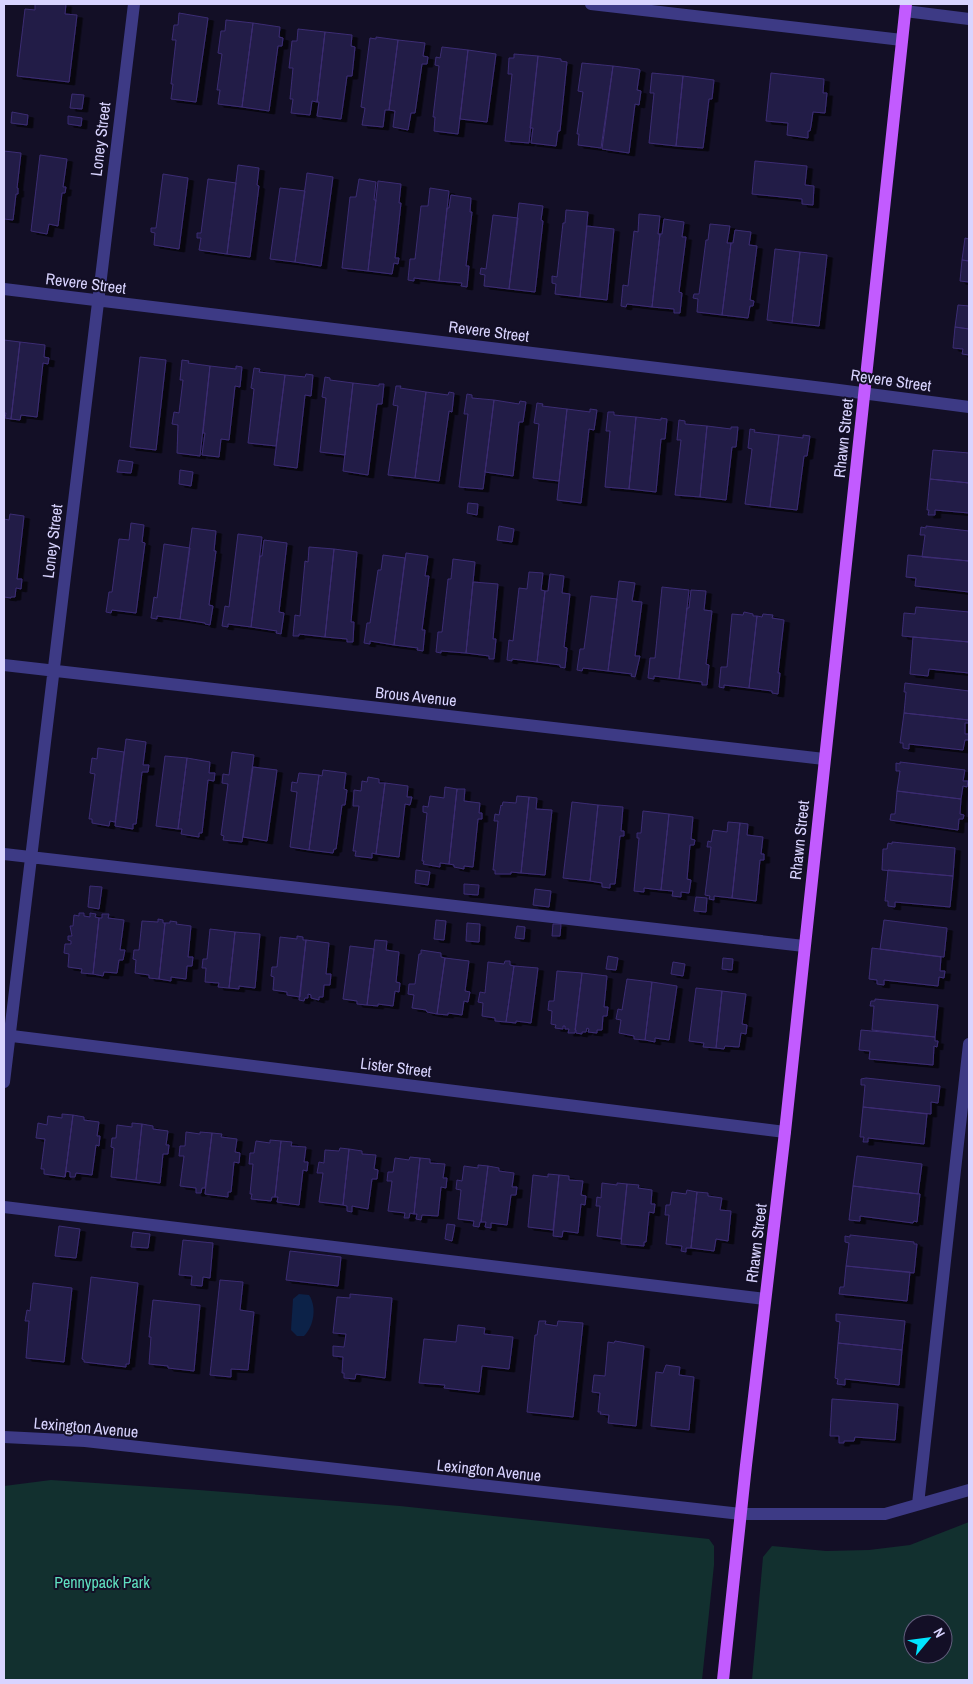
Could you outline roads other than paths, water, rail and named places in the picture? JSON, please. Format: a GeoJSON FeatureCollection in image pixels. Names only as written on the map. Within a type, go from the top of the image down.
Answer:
{"type":"FeatureCollection","features":[{"type":"Feature","properties":{"kind":"main road","name":"Rhawn Street"},"geometry":{"type":"LineString","coordinates":[[723,1680],[785,1132],[905,8]]}},
{"type":"Feature","properties":{"kind":"street","name":"Loney Street"},"geometry":{"type":"LineString","coordinates":[[4,1082],[7,1035],[31,857],[134,4]]}},
{"type":"Feature","properties":{"kind":"street"},"geometry":{"type":"LineString","coordinates":[[590,4],[902,40]]}},
{"type":"Feature","properties":{"kind":"street"},"geometry":{"type":"LineString","coordinates":[[905,8],[969,19]]}},
{"type":"Feature","properties":{"kind":"street","name":"Revere Street"},"geometry":{"type":"LineString","coordinates":[[4,289],[969,407]]}},
{"type":"Feature","properties":{"kind":"street","name":"Brous Avenue"},"geometry":{"type":"LineString","coordinates":[[4,665],[824,759]]}},
{"type":"Feature","properties":{"kind":"street"},"geometry":{"type":"LineString","coordinates":[[4,854],[804,946]]}},
{"type":"Feature","properties":{"kind":"street","name":"Lister Street"},"geometry":{"type":"LineString","coordinates":[[7,1035],[785,1132]]}},
{"type":"Feature","properties":{"kind":"street"},"geometry":{"type":"LineString","coordinates":[[918,1504],[964,1138],[969,1044]]}},
{"type":"Feature","properties":{"kind":"street"},"geometry":{"type":"LineString","coordinates":[[4,1207],[765,1299]]}},
{"type":"Feature","properties":{"kind":"street","name":"Lexington Avenue"},"geometry":{"type":"LineString","coordinates":[[4,1437],[85,1441],[741,1514],[885,1514],[969,1490]]}},
{"type":"Feature","properties":{"kind":"water"},"geometry":{"type":"Polygon","coordinates":[[[299,1294],[309,1295],[314,1311],[310,1327],[304,1336],[297,1336],[291,1330],[293,1299],[299,1294]]]}},
{"type":"Feature","properties":{"kind":"park label","name":"Pennypack Park"},"geometry":{"type":"Point","coordinates":[102,1582]}}]}
